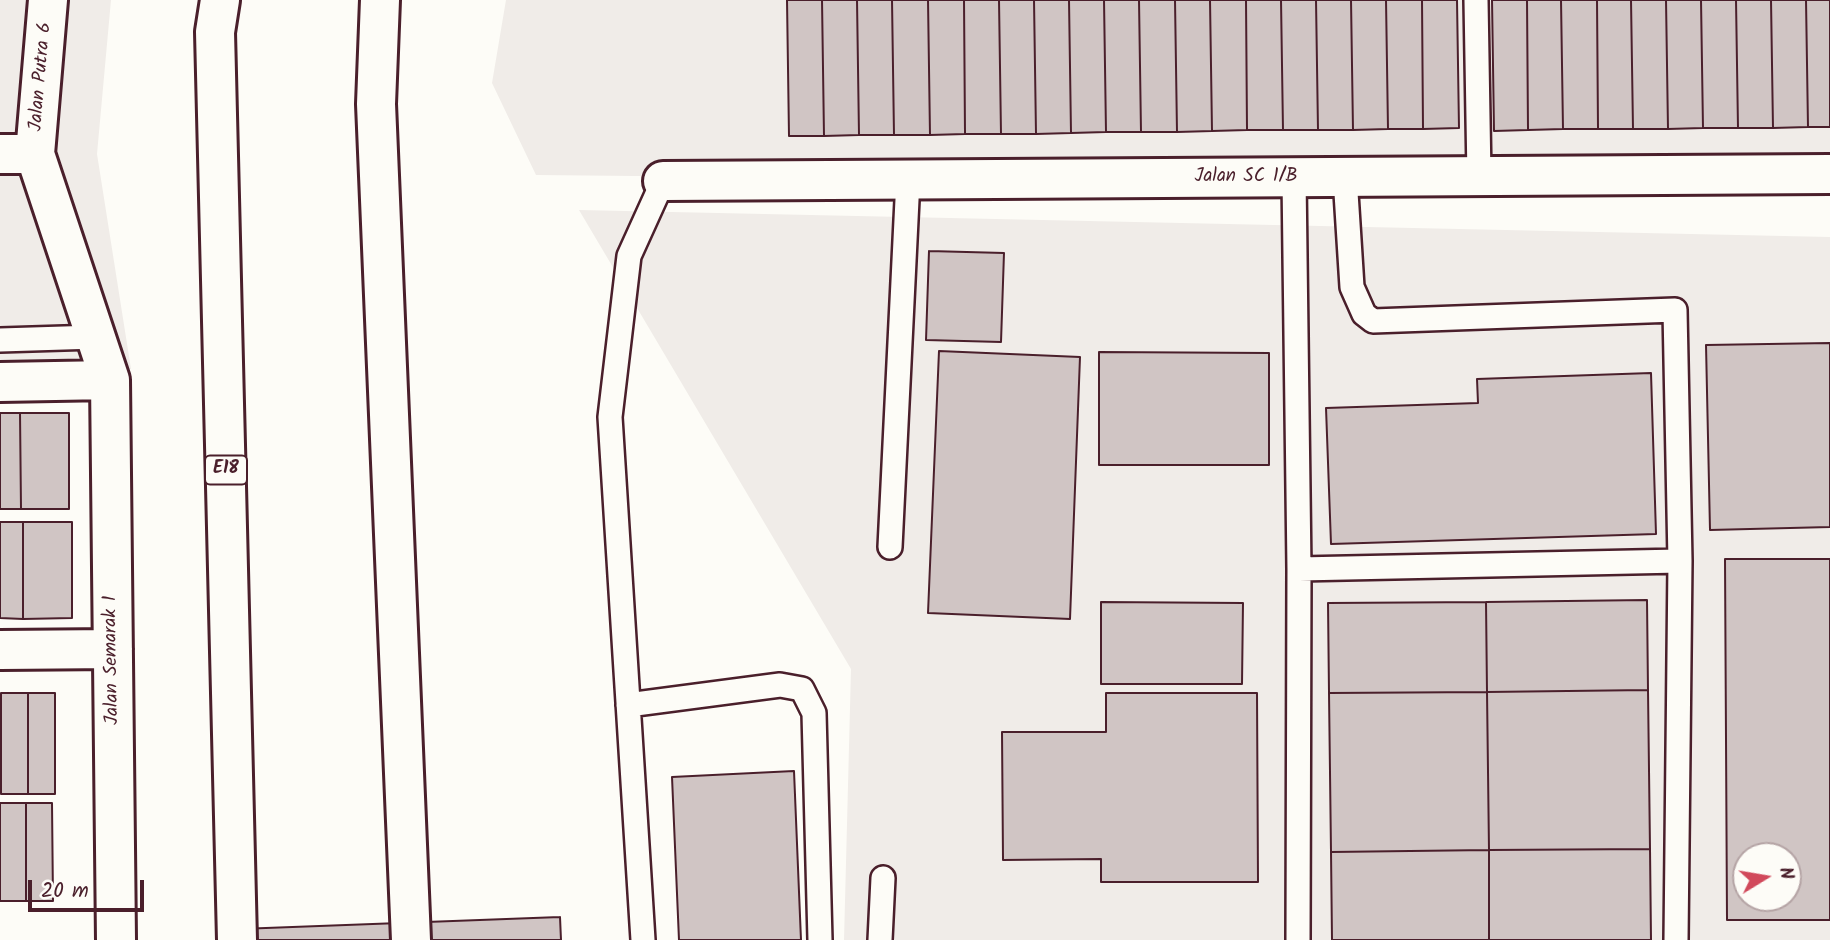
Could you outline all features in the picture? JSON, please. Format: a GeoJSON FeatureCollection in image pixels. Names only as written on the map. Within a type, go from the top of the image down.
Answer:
{"type":"FeatureCollection","features":[{"type":"Feature","properties":{"kind":"main road","name":"Jalan Putra 6"},"geometry":{"type":"LineString","coordinates":[[17,154],[48,0]]}},
{"type":"Feature","properties":{"kind":"main road","name":"E18"},"geometry":{"type":"LineString","coordinates":[[220,0],[215,32],[237,940]]}},
{"type":"Feature","properties":{"kind":"main road"},"geometry":{"type":"LineString","coordinates":[[380,0],[376,104],[411,940]]}},
{"type":"Feature","properties":{"kind":"main road","name":"Jalan Semarak 1"},"geometry":{"type":"LineString","coordinates":[[17,154],[96,337],[110,380],[116,940]]}},
{"type":"Feature","properties":{"kind":"main road","name":"Jalan SC 1/B"},"geometry":{"type":"LineString","coordinates":[[663,181],[1830,174]]}},
{"type":"Feature","properties":{"kind":"main road"},"geometry":{"type":"LineString","coordinates":[[0,382],[110,380]]}},
{"type":"Feature","properties":{"kind":"main road"},"geometry":{"type":"LineString","coordinates":[[0,650],[113,649]]}},
{"type":"Feature","properties":{"kind":"lane"},"geometry":{"type":"LineString","coordinates":[[1476,0],[1479,177]]}},
{"type":"Feature","properties":{"kind":"lane"},"geometry":{"type":"LineString","coordinates":[[1294,177],[1300,569],[1298,940]]}},
{"type":"Feature","properties":{"kind":"lane"},"geometry":{"type":"LineString","coordinates":[[1345,177],[1352,288],[1364,314],[1373,321],[1675,310],[1680,561],[1676,940]]}},
{"type":"Feature","properties":{"kind":"lane"},"geometry":{"type":"LineString","coordinates":[[890,547],[908,179]]}},
{"type":"Feature","properties":{"kind":"lane"},"geometry":{"type":"LineString","coordinates":[[643,940],[610,417],[629,256],[663,181]]}},
{"type":"Feature","properties":{"kind":"lane"},"geometry":{"type":"LineString","coordinates":[[0,340],[96,337]]}},
{"type":"Feature","properties":{"kind":"lane"},"geometry":{"type":"LineString","coordinates":[[1300,569],[1680,561]]}},
{"type":"Feature","properties":{"kind":"lane"},"geometry":{"type":"LineString","coordinates":[[628,705],[780,685],[802,689],[814,713],[820,940]]}},
{"type":"Feature","properties":{"kind":"lane"},"geometry":{"type":"LineString","coordinates":[[880,940],[883,877]]}},
{"type":"Feature","properties":{"kind":"shaded area"},"geometry":{"type":"Polygon","coordinates":[[[0,0],[111,0],[97,154],[131,369],[0,369],[0,0]]]}},
{"type":"Feature","properties":{"kind":"shaded area"},"geometry":{"type":"Polygon","coordinates":[[[506,0],[1830,0],[1830,188],[536,175],[492,83],[506,0]]]}},
{"type":"Feature","properties":{"kind":"shaded area"},"geometry":{"type":"Polygon","coordinates":[[[579,210],[1830,237],[1830,940],[844,940],[851,669],[579,210]]]}},
{"type":"Feature","properties":{"kind":"building"},"geometry":{"type":"Polygon","coordinates":[[[787,0],[822,0],[824,136],[789,136],[787,0]]]}},
{"type":"Feature","properties":{"kind":"building"},"geometry":{"type":"Polygon","coordinates":[[[822,0],[857,0],[859,135],[824,136],[822,0]]]}},
{"type":"Feature","properties":{"kind":"building"},"geometry":{"type":"Polygon","coordinates":[[[857,0],[892,0],[894,135],[859,135],[857,0]]]}},
{"type":"Feature","properties":{"kind":"building"},"geometry":{"type":"Polygon","coordinates":[[[892,0],[928,0],[930,135],[894,135],[892,0]]]}},
{"type":"Feature","properties":{"kind":"building"},"geometry":{"type":"Polygon","coordinates":[[[928,0],[964,0],[965,134],[930,135],[928,0]]]}},
{"type":"Feature","properties":{"kind":"building"},"geometry":{"type":"Polygon","coordinates":[[[964,0],[999,0],[1001,134],[965,134],[964,0]]]}},
{"type":"Feature","properties":{"kind":"building"},"geometry":{"type":"Polygon","coordinates":[[[999,0],[1034,0],[1036,134],[1001,134],[999,0]]]}},
{"type":"Feature","properties":{"kind":"building"},"geometry":{"type":"Polygon","coordinates":[[[1034,0],[1069,0],[1071,133],[1036,134],[1034,0]]]}},
{"type":"Feature","properties":{"kind":"building"},"geometry":{"type":"Polygon","coordinates":[[[1069,0],[1104,0],[1106,132],[1071,133],[1069,0]]]}},
{"type":"Feature","properties":{"kind":"building"},"geometry":{"type":"Polygon","coordinates":[[[1104,0],[1139,0],[1141,132],[1106,132],[1104,0]]]}},
{"type":"Feature","properties":{"kind":"building"},"geometry":{"type":"Polygon","coordinates":[[[1139,0],[1175,0],[1177,132],[1141,132],[1139,0]]]}},
{"type":"Feature","properties":{"kind":"building"},"geometry":{"type":"Polygon","coordinates":[[[1175,0],[1210,0],[1212,131],[1177,132],[1175,0]]]}},
{"type":"Feature","properties":{"kind":"building"},"geometry":{"type":"Polygon","coordinates":[[[1210,0],[1246,0],[1247,130],[1212,131],[1210,0]]]}},
{"type":"Feature","properties":{"kind":"building"},"geometry":{"type":"Polygon","coordinates":[[[1246,0],[1281,0],[1283,130],[1247,130],[1246,0]]]}},
{"type":"Feature","properties":{"kind":"building"},"geometry":{"type":"Polygon","coordinates":[[[1281,0],[1316,0],[1318,130],[1283,130],[1281,0]]]}},
{"type":"Feature","properties":{"kind":"building"},"geometry":{"type":"Polygon","coordinates":[[[1316,0],[1351,0],[1353,130],[1318,130],[1316,0]]]}},
{"type":"Feature","properties":{"kind":"building"},"geometry":{"type":"Polygon","coordinates":[[[1351,0],[1386,0],[1388,129],[1353,130],[1351,0]]]}},
{"type":"Feature","properties":{"kind":"building"},"geometry":{"type":"Polygon","coordinates":[[[1386,0],[1422,0],[1423,129],[1388,129],[1386,0]]]}},
{"type":"Feature","properties":{"kind":"building"},"geometry":{"type":"Polygon","coordinates":[[[1422,0],[1457,0],[1459,128],[1423,129],[1422,0]]]}},
{"type":"Feature","properties":{"kind":"building"},"geometry":{"type":"Polygon","coordinates":[[[1492,0],[1527,0],[1528,130],[1494,131],[1492,0]]]}},
{"type":"Feature","properties":{"kind":"building"},"geometry":{"type":"Polygon","coordinates":[[[1527,0],[1561,0],[1563,129],[1528,130],[1527,0]]]}},
{"type":"Feature","properties":{"kind":"building"},"geometry":{"type":"Polygon","coordinates":[[[1561,0],[1597,0],[1598,129],[1563,129],[1561,0]]]}},
{"type":"Feature","properties":{"kind":"building"},"geometry":{"type":"Polygon","coordinates":[[[1597,0],[1631,0],[1633,129],[1598,129],[1597,0]]]}},
{"type":"Feature","properties":{"kind":"building"},"geometry":{"type":"Polygon","coordinates":[[[1631,0],[1666,0],[1668,129],[1633,129],[1631,0]]]}},
{"type":"Feature","properties":{"kind":"building"},"geometry":{"type":"Polygon","coordinates":[[[1666,0],[1701,0],[1703,128],[1668,129],[1666,0]]]}},
{"type":"Feature","properties":{"kind":"building"},"geometry":{"type":"Polygon","coordinates":[[[1701,0],[1736,0],[1738,128],[1703,128],[1701,0]]]}},
{"type":"Feature","properties":{"kind":"building"},"geometry":{"type":"Polygon","coordinates":[[[1736,0],[1771,0],[1773,128],[1738,128],[1736,0]]]}},
{"type":"Feature","properties":{"kind":"building"},"geometry":{"type":"Polygon","coordinates":[[[1771,0],[1806,0],[1808,127],[1773,128],[1771,0]]]}},
{"type":"Feature","properties":{"kind":"building"},"geometry":{"type":"Polygon","coordinates":[[[1806,0],[1830,0],[1830,127],[1808,127],[1806,0]]]}},
{"type":"Feature","properties":{"kind":"building"},"geometry":{"type":"Polygon","coordinates":[[[929,251],[1004,253],[1001,342],[926,340],[929,251]]]}},
{"type":"Feature","properties":{"kind":"building"},"geometry":{"type":"Polygon","coordinates":[[[1830,343],[1830,527],[1710,530],[1706,345],[1830,343]]]}},
{"type":"Feature","properties":{"kind":"building"},"geometry":{"type":"Polygon","coordinates":[[[939,351],[1080,357],[1070,619],[928,613],[939,351]]]}},
{"type":"Feature","properties":{"kind":"building"},"geometry":{"type":"Polygon","coordinates":[[[1099,352],[1269,353],[1269,465],[1099,465],[1099,352]]]}},
{"type":"Feature","properties":{"kind":"building"},"geometry":{"type":"Polygon","coordinates":[[[1651,373],[1656,534],[1331,544],[1326,408],[1478,403],[1477,379],[1651,373]]]}},
{"type":"Feature","properties":{"kind":"building"},"geometry":{"type":"Polygon","coordinates":[[[0,413],[20,413],[21,509],[0,509],[0,413]]]}},
{"type":"Feature","properties":{"kind":"building"},"geometry":{"type":"Polygon","coordinates":[[[20,413],[69,413],[69,509],[21,509],[20,413]]]}},
{"type":"Feature","properties":{"kind":"building"},"geometry":{"type":"Polygon","coordinates":[[[0,522],[23,522],[23,619],[0,618],[0,522]]]}},
{"type":"Feature","properties":{"kind":"building"},"geometry":{"type":"Polygon","coordinates":[[[23,522],[72,522],[72,618],[23,619],[23,522]]]}},
{"type":"Feature","properties":{"kind":"building"},"geometry":{"type":"Polygon","coordinates":[[[1725,559],[1830,559],[1830,920],[1727,920],[1725,559]]]}},
{"type":"Feature","properties":{"kind":"building"},"geometry":{"type":"Polygon","coordinates":[[[1647,600],[1648,690],[1487,692],[1486,602],[1647,600]]]}},
{"type":"Feature","properties":{"kind":"building"},"geometry":{"type":"Polygon","coordinates":[[[1101,602],[1243,603],[1242,684],[1101,684],[1101,602]]]}},
{"type":"Feature","properties":{"kind":"building"},"geometry":{"type":"Polygon","coordinates":[[[1486,602],[1487,692],[1329,693],[1328,603],[1486,602]]]}},
{"type":"Feature","properties":{"kind":"building"},"geometry":{"type":"Polygon","coordinates":[[[1648,690],[1650,849],[1489,850],[1487,692],[1648,690]]]}},
{"type":"Feature","properties":{"kind":"building"},"geometry":{"type":"Polygon","coordinates":[[[1487,692],[1489,850],[1331,852],[1329,693],[1487,692]]]}},
{"type":"Feature","properties":{"kind":"building"},"geometry":{"type":"Polygon","coordinates":[[[1,693],[28,693],[28,794],[1,794],[1,693]]]}},
{"type":"Feature","properties":{"kind":"building"},"geometry":{"type":"Polygon","coordinates":[[[28,693],[55,693],[55,794],[28,794],[28,693]]]}},
{"type":"Feature","properties":{"kind":"building"},"geometry":{"type":"Polygon","coordinates":[[[1106,693],[1257,693],[1258,882],[1101,882],[1101,859],[1003,860],[1002,732],[1106,732],[1106,693]]]}},
{"type":"Feature","properties":{"kind":"building"},"geometry":{"type":"Polygon","coordinates":[[[794,771],[801,940],[679,940],[672,777],[794,771]]]}},
{"type":"Feature","properties":{"kind":"building"},"geometry":{"type":"Polygon","coordinates":[[[0,803],[26,803],[26,901],[0,901],[0,803]]]}},
{"type":"Feature","properties":{"kind":"building"},"geometry":{"type":"Polygon","coordinates":[[[26,803],[52,803],[53,901],[26,901],[26,803]]]}},
{"type":"Feature","properties":{"kind":"building"},"geometry":{"type":"Polygon","coordinates":[[[1650,849],[1651,940],[1489,940],[1489,850],[1650,849]]]}},
{"type":"Feature","properties":{"kind":"building"},"geometry":{"type":"Polygon","coordinates":[[[1489,850],[1489,940],[1332,940],[1331,852],[1489,850]]]}},
{"type":"Feature","properties":{"kind":"building"},"geometry":{"type":"Polygon","coordinates":[[[560,917],[561,940],[239,940],[239,929],[560,917]]]}}]}
